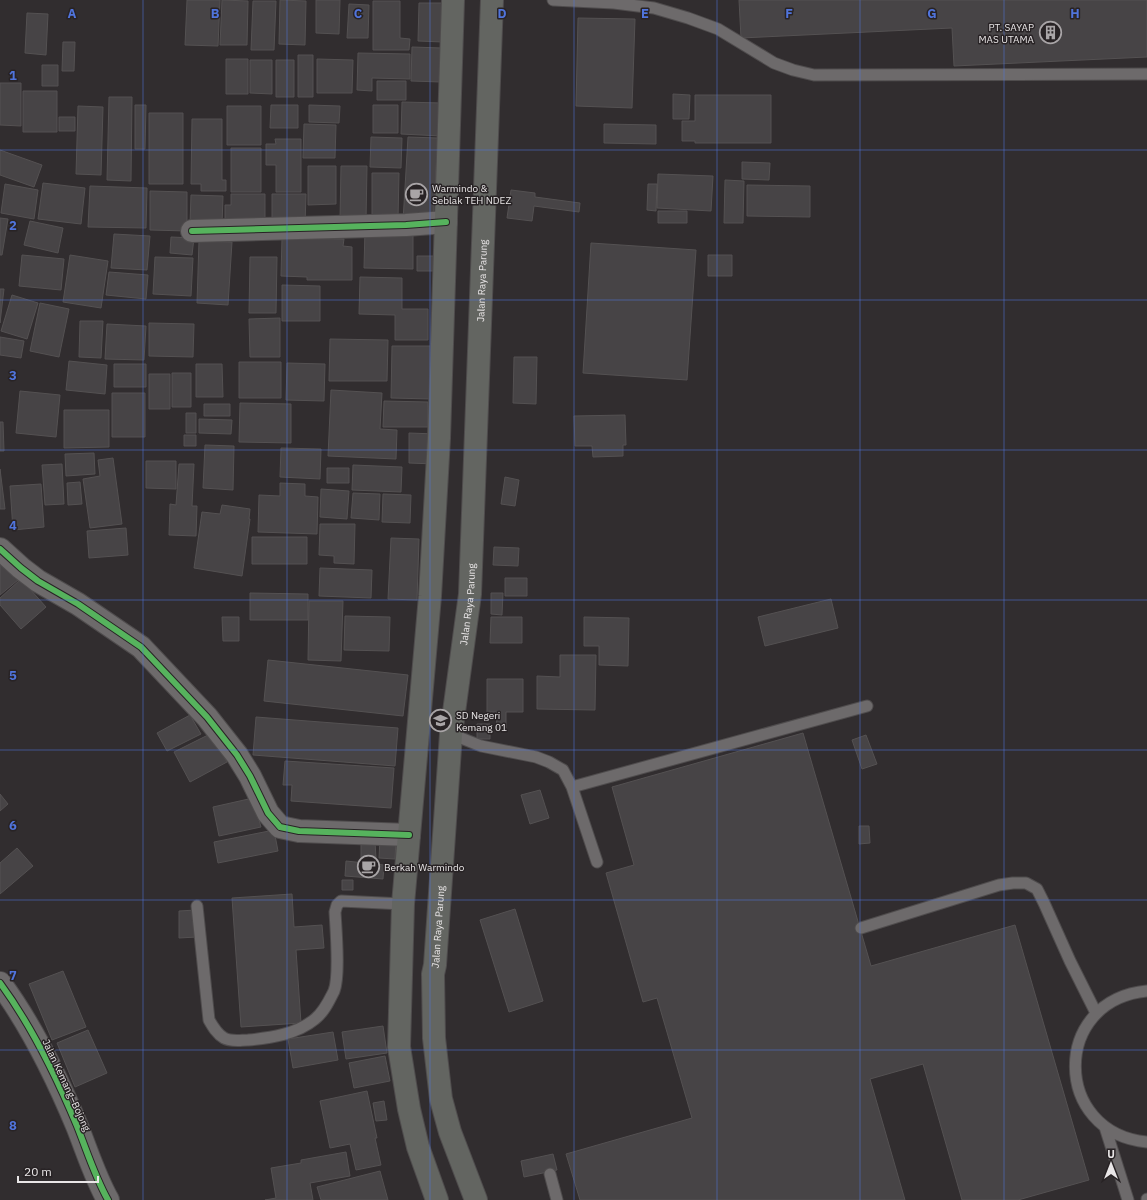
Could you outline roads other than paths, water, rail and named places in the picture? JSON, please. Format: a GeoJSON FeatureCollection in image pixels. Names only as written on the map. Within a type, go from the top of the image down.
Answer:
{"type":"FeatureCollection","features":[{"type":"Feature","properties":{"kind":"highway"},"geometry":{"type":"LineString","coordinates":[[437,1200],[418,1147],[412,1124],[399,1047],[403,904],[430,596],[439,438],[453,0]]}},
{"type":"Feature","properties":{"kind":"highway","name":"Jalan Raya Parung"},"geometry":{"type":"LineString","coordinates":[[476,1200],[450,1132],[441,1099],[434,1038],[433,974],[436,965],[451,734],[470,594],[492,0]]}},
{"type":"Feature","properties":{"kind":"street"},"geometry":{"type":"LineString","coordinates":[[192,230],[406,225],[446,222]]}},
{"type":"Feature","properties":{"kind":"street"},"geometry":{"type":"LineString","coordinates":[[0,549],[38,581],[78,604],[141,647],[207,717],[237,755],[250,776],[268,813],[280,827],[299,832],[409,835]]}},
{"type":"Feature","properties":{"kind":"street","name":"Jalan Kemang–Bojong"},"geometry":{"type":"LineString","coordinates":[[0,983],[41,1050],[77,1126],[99,1182],[108,1200]]}},
{"type":"Feature","properties":{"kind":"lane"},"geometry":{"type":"LineString","coordinates":[[553,0],[614,3],[654,8],[718,29],[774,63],[793,70],[814,75],[1147,74]]}},
{"type":"Feature","properties":{"kind":"lane"},"geometry":{"type":"LineString","coordinates":[[572,787],[867,706]]}},
{"type":"Feature","properties":{"kind":"lane"},"geometry":{"type":"LineString","coordinates":[[451,734],[481,746],[536,757],[563,770],[572,787],[597,862]]}},
{"type":"Feature","properties":{"kind":"lane"},"geometry":{"type":"LineString","coordinates":[[861,928],[999,885],[1013,883],[1026,884],[1036,889],[1044,903],[1070,961],[1096,1013]]}},
{"type":"Feature","properties":{"kind":"lane"},"geometry":{"type":"LineString","coordinates":[[197,906],[209,1020],[215,1030],[225,1039],[237,1041],[273,1037],[293,1031],[315,1019],[326,1006],[335,989],[337,968],[336,912],[337,905],[341,901],[403,904]]}},
{"type":"Feature","properties":{"kind":"lane"},"geometry":{"type":"LineString","coordinates":[[1147,991],[1135,992],[1117,998],[1096,1013],[1080,1038],[1075,1054],[1075,1072],[1080,1094],[1086,1106],[1095,1118],[1105,1127],[1125,1138],[1147,1142]]}},
{"type":"Feature","properties":{"kind":"lane"},"geometry":{"type":"LineString","coordinates":[[1105,1127],[1128,1200]]}},
{"type":"Feature","properties":{"kind":"lane"},"geometry":{"type":"LineString","coordinates":[[550,1174],[556,1200]]}},
{"type":"Feature","properties":{"kind":"place","name":"PT. SAYAP MAS UTAMA"},"geometry":{"type":"Point","coordinates":[1050,33]}},
{"type":"Feature","properties":{"kind":"place","name":"Warmindo & Seblak TEH NDEZ"},"geometry":{"type":"Point","coordinates":[416,194]}},
{"type":"Feature","properties":{"kind":"place","name":"SD Negeri Kemang 01"},"geometry":{"type":"Point","coordinates":[440,721]}},
{"type":"Feature","properties":{"kind":"place","name":"Berkah Warmindo"},"geometry":{"type":"Point","coordinates":[368,867]}}]}
